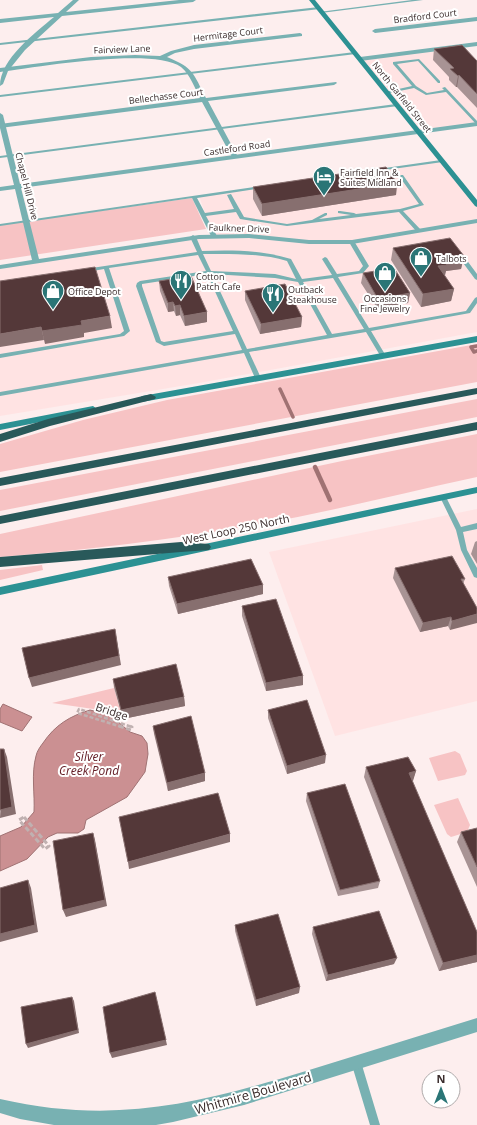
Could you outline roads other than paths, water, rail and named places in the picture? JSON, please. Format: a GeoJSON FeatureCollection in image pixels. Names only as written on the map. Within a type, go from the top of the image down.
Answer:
{"type":"FeatureCollection","features":[{"type":"Feature","properties":{"kind":"highway"},"geometry":{"type":"LineString","coordinates":[[0,482],[477,391]]}},
{"type":"Feature","properties":{"kind":"highway"},"geometry":{"type":"LineString","coordinates":[[0,438],[48,423],[151,397]]}},
{"type":"Feature","properties":{"kind":"highway"},"geometry":{"type":"LineString","coordinates":[[0,520],[477,426]]}},
{"type":"Feature","properties":{"kind":"highway"},"geometry":{"type":"LineString","coordinates":[[0,562],[181,547],[205,548]]}},
{"type":"Feature","properties":{"kind":"main road","name":"North Garfield Street"},"geometry":{"type":"LineString","coordinates":[[312,0],[477,205]]}},
{"type":"Feature","properties":{"kind":"main road"},"geometry":{"type":"LineString","coordinates":[[0,427],[151,397],[477,339]]}},
{"type":"Feature","properties":{"kind":"main road","name":"West Loop 250 North"},"geometry":{"type":"LineString","coordinates":[[0,591],[477,490]]}},
{"type":"Feature","properties":{"kind":"street"},"geometry":{"type":"LineString","coordinates":[[0,84],[7,69],[22,49],[76,0]]}},
{"type":"Feature","properties":{"kind":"street"},"geometry":{"type":"LineString","coordinates":[[0,21],[193,0]]}},
{"type":"Feature","properties":{"kind":"street","name":"Bradford Court"},"geometry":{"type":"LineString","coordinates":[[375,31],[477,18]]}},
{"type":"Feature","properties":{"kind":"street","name":"Hermitage Court"},"geometry":{"type":"LineString","coordinates":[[161,58],[175,52],[198,47],[300,35]]}},
{"type":"Feature","properties":{"kind":"street"},"geometry":{"type":"LineString","coordinates":[[360,59],[477,44]]}},
{"type":"Feature","properties":{"kind":"street","name":"Fairview Lane"},"geometry":{"type":"LineString","coordinates":[[0,70],[96,58],[135,56],[161,58],[182,64],[190,73],[235,157]]}},
{"type":"Feature","properties":{"kind":"street","name":"Bellechasse Court"},"geometry":{"type":"LineString","coordinates":[[1,126],[334,83]]}},
{"type":"Feature","properties":{"kind":"street","name":"Chapel Hill Drive"},"geometry":{"type":"LineString","coordinates":[[0,115],[1,126],[18,186],[36,261]]}},
{"type":"Feature","properties":{"kind":"street","name":"Castleford Road"},"geometry":{"type":"LineString","coordinates":[[0,189],[477,124]]}},
{"type":"Feature","properties":{"kind":"street","name":"Faulkner Drive"},"geometry":{"type":"LineString","coordinates":[[0,267],[193,237],[259,237],[309,242],[352,242],[477,221]]}},
{"type":"Feature","properties":{"kind":"street","name":"Whitmire Boulevard"},"geometry":{"type":"LineString","coordinates":[[0,1106],[39,1115],[78,1121],[150,1119],[228,1102],[477,1024]]}},
{"type":"Feature","properties":{"kind":"lane"},"geometry":{"type":"LineString","coordinates":[[0,44],[421,0]]}},
{"type":"Feature","properties":{"kind":"lane"},"geometry":{"type":"LineString","coordinates":[[0,96],[355,53]]}},
{"type":"Feature","properties":{"kind":"lane"},"geometry":{"type":"LineString","coordinates":[[439,82],[419,60],[394,63],[415,87],[426,94],[445,89],[477,124]]}},
{"type":"Feature","properties":{"kind":"lane"},"geometry":{"type":"LineString","coordinates":[[386,93],[415,87]]}},
{"type":"Feature","properties":{"kind":"lane"},"geometry":{"type":"LineString","coordinates":[[0,157],[396,105]]}},
{"type":"Feature","properties":{"kind":"lane"},"geometry":{"type":"LineString","coordinates":[[376,170],[441,161]]}},
{"type":"Feature","properties":{"kind":"lane"},"geometry":{"type":"LineString","coordinates":[[229,195],[242,218],[287,225],[400,210],[422,205],[401,176]]}},
{"type":"Feature","properties":{"kind":"lane"},"geometry":{"type":"LineString","coordinates":[[0,225],[266,186]]}},
{"type":"Feature","properties":{"kind":"lane"},"geometry":{"type":"LineString","coordinates":[[194,197],[214,236]]}},
{"type":"Feature","properties":{"kind":"lane"},"geometry":{"type":"LineString","coordinates":[[204,215],[238,210]]}},
{"type":"Feature","properties":{"kind":"lane"},"geometry":{"type":"LineString","coordinates":[[400,210],[419,231]]}},
{"type":"Feature","properties":{"kind":"lane"},"geometry":{"type":"LineString","coordinates":[[340,212],[350,212],[357,216]]}},
{"type":"Feature","properties":{"kind":"lane"},"geometry":{"type":"LineString","coordinates":[[313,222],[315,218],[325,214]]}},
{"type":"Feature","properties":{"kind":"lane"},"geometry":{"type":"LineString","coordinates":[[193,237],[258,378]]}},
{"type":"Feature","properties":{"kind":"lane"},"geometry":{"type":"LineString","coordinates":[[236,332],[164,344],[159,342],[139,286],[140,283],[209,272],[275,276],[300,281],[361,272],[366,266],[352,242]]}},
{"type":"Feature","properties":{"kind":"lane"},"geometry":{"type":"LineString","coordinates":[[455,248],[477,278]]}},
{"type":"Feature","properties":{"kind":"lane"},"geometry":{"type":"LineString","coordinates":[[83,271],[200,253],[234,253],[285,258],[289,260],[330,336]]}},
{"type":"Feature","properties":{"kind":"lane"},"geometry":{"type":"LineString","coordinates":[[325,259],[383,356]]}},
{"type":"Feature","properties":{"kind":"lane"},"geometry":{"type":"LineString","coordinates":[[0,356],[122,335],[127,331],[106,267]]}},
{"type":"Feature","properties":{"kind":"lane"},"geometry":{"type":"LineString","coordinates":[[0,394],[468,312],[477,299]]}},
{"type":"Feature","properties":{"kind":"lane"},"geometry":{"type":"LineString","coordinates":[[443,497],[459,530],[464,550],[477,575]]}},
{"type":"Feature","properties":{"kind":"lane"},"geometry":{"type":"LineString","coordinates":[[459,530],[477,526]]}},
{"type":"Feature","properties":{"kind":"lane"},"geometry":{"type":"LineString","coordinates":[[356,1062],[375,1125]]}},
{"type":"Feature","properties":{"kind":"water"},"geometry":{"type":"Polygon","coordinates":[[[3,704],[32,717],[22,731],[0,722],[0,709],[3,704]]]}},
{"type":"Feature","properties":{"kind":"water","name":"Silver Creek Pond"},"geometry":{"type":"Polygon","coordinates":[[[90,710],[110,715],[130,732],[142,736],[147,743],[148,754],[145,772],[127,797],[86,820],[84,829],[78,833],[57,833],[48,837],[27,859],[0,871],[0,836],[21,827],[34,812],[33,777],[37,752],[58,726],[76,715],[90,710]]]}},
{"type":"Feature","properties":{"kind":"waterway"},"geometry":{"type":"LineString","coordinates":[[477,346],[471,347],[474,352],[477,351]]}},
{"type":"Feature","properties":{"kind":"waterway"},"geometry":{"type":"LineString","coordinates":[[280,389],[293,417]]}},
{"type":"Feature","properties":{"kind":"waterway"},"geometry":{"type":"LineString","coordinates":[[315,467],[330,500]]}},
{"type":"Feature","properties":{"kind":"place","name":"Fairfield Inn & Suites Midland"},"geometry":{"type":"Point","coordinates":[324,196]}},
{"type":"Feature","properties":{"kind":"place","name":"Talbots"},"geometry":{"type":"Point","coordinates":[421,278]}},
{"type":"Feature","properties":{"kind":"place","name":"Occasions Fine Jewelry"},"geometry":{"type":"Point","coordinates":[385,292]}},
{"type":"Feature","properties":{"kind":"place","name":"Cotton Patch Cafe"},"geometry":{"type":"Point","coordinates":[181,300]}},
{"type":"Feature","properties":{"kind":"place","name":"Office Depot"},"geometry":{"type":"Point","coordinates":[53,310]}},
{"type":"Feature","properties":{"kind":"place","name":"Outback Steakhouse"},"geometry":{"type":"Point","coordinates":[273,314]}}]}
